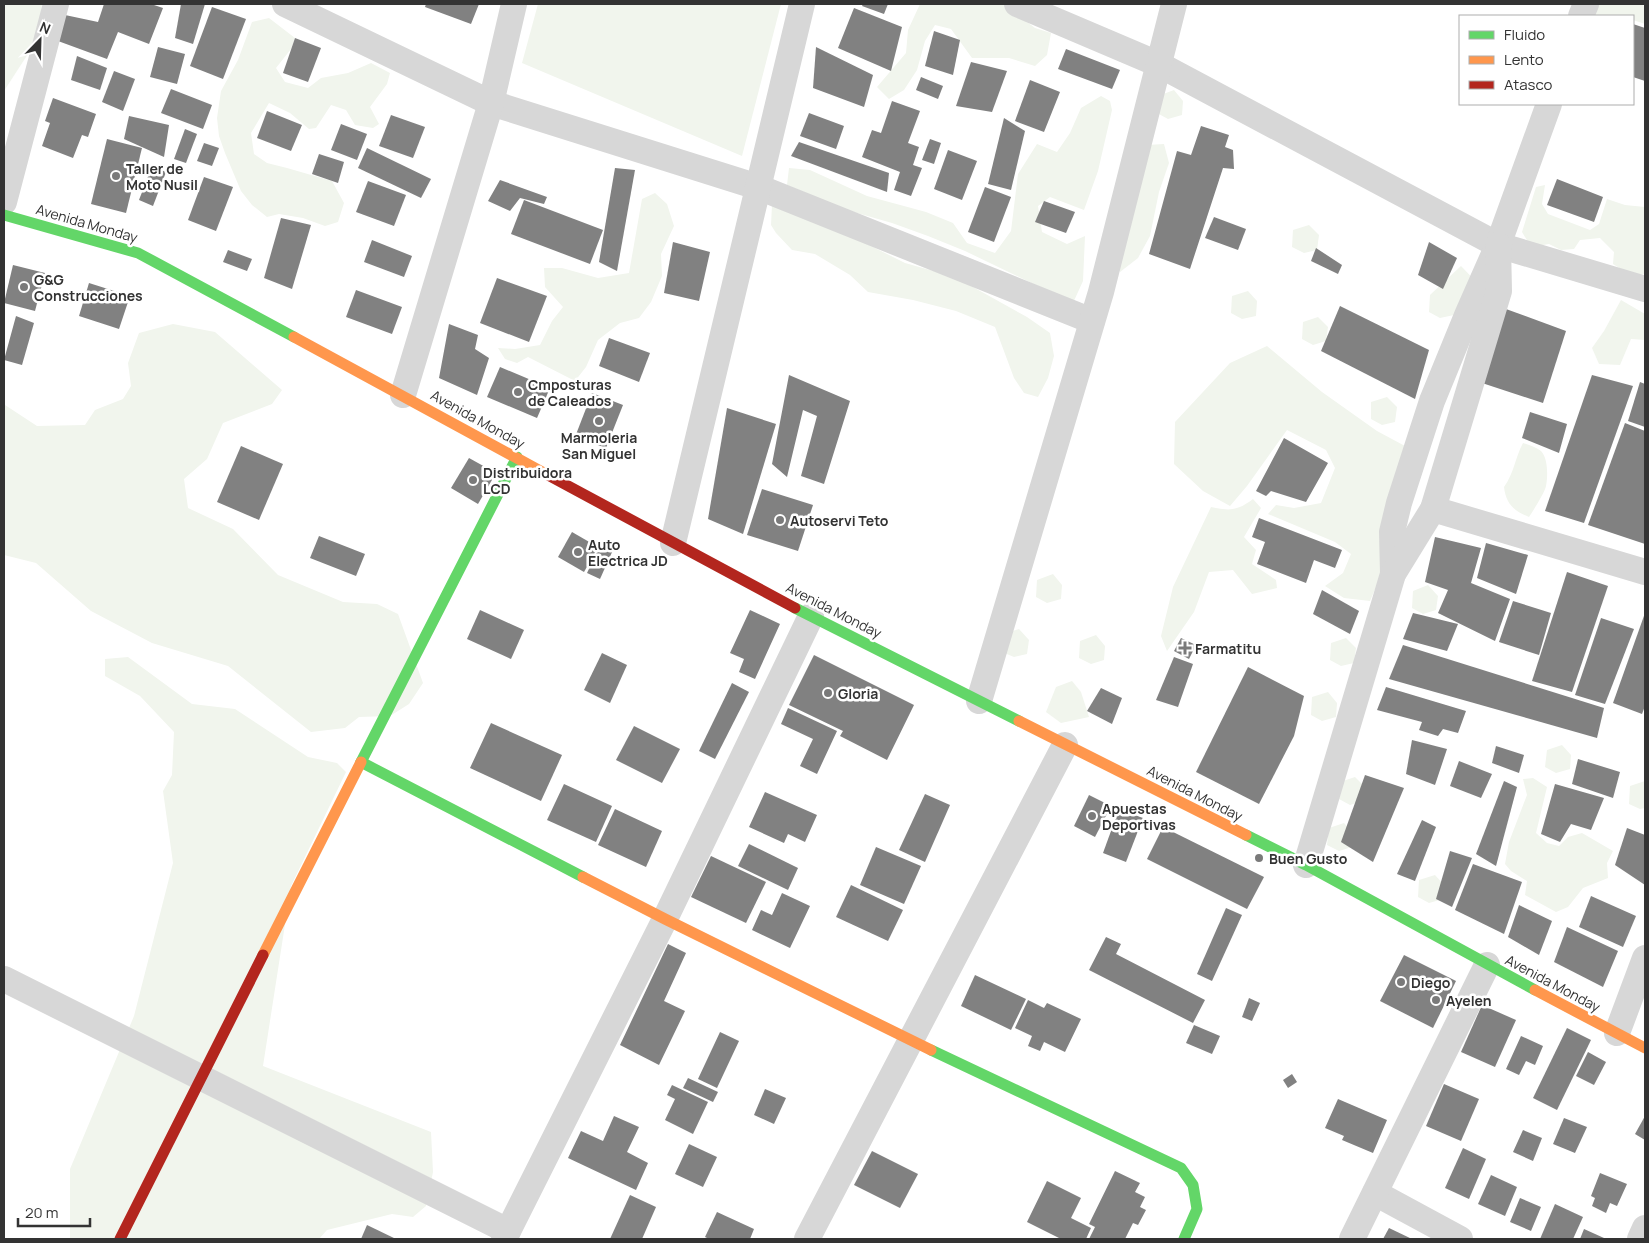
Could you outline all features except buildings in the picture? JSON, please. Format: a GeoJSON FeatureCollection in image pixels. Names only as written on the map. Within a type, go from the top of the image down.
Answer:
{"type":"FeatureCollection","features":[{"type":"Feature","properties":{"kind":"street"},"geometry":{"type":"LineString","coordinates":[[4,202],[56,4]]}},
{"type":"Feature","properties":{"kind":"street"},"geometry":{"type":"LineString","coordinates":[[285,4],[491,103],[758,187],[1092,320]]}},
{"type":"Feature","properties":{"kind":"street"},"geometry":{"type":"LineString","coordinates":[[403,395],[491,103],[514,4]]}},
{"type":"Feature","properties":{"kind":"street"},"geometry":{"type":"LineString","coordinates":[[673,543],[802,4]]}},
{"type":"Feature","properties":{"kind":"street"},"geometry":{"type":"LineString","coordinates":[[1017,4],[1158,64],[1498,244],[1645,289]]}},
{"type":"Feature","properties":{"kind":"street"},"geometry":{"type":"LineString","coordinates":[[979,701],[1101,292],[1174,4]]}},
{"type":"Feature","properties":{"kind":"street"},"geometry":{"type":"LineString","coordinates":[[1393,574],[1392,532],[1399,503],[1432,401],[1498,244],[1549,105]]}},
{"type":"Feature","properties":{"kind":"street","name":"Avenida Monday"},"geometry":{"type":"LineString","coordinates":[[4,215],[138,253],[811,616],[1306,865],[1487,965],[1645,1048]]}},
{"type":"Feature","properties":{"kind":"street"},"geometry":{"type":"LineString","coordinates":[[1306,865],[1393,574],[1433,509],[1499,291],[1498,244]]}},
{"type":"Feature","properties":{"kind":"street"},"geometry":{"type":"LineString","coordinates":[[120,1239],[517,457]]}},
{"type":"Feature","properties":{"kind":"street"},"geometry":{"type":"LineString","coordinates":[[1433,509],[1645,572]]}},
{"type":"Feature","properties":{"kind":"street"},"geometry":{"type":"LineString","coordinates":[[4,979],[201,1077],[506,1235],[665,918],[811,616]]}},
{"type":"Feature","properties":{"kind":"street"},"geometry":{"type":"LineString","coordinates":[[807,1239],[1064,744]]}},
{"type":"Feature","properties":{"kind":"street"},"geometry":{"type":"LineString","coordinates":[[361,762],[665,918],[910,1040],[1181,1168],[1194,1185],[1197,1209],[1184,1239]]}},
{"type":"Feature","properties":{"kind":"street"},"geometry":{"type":"LineString","coordinates":[[1617,1033],[1645,958]]}},
{"type":"Feature","properties":{"kind":"street"},"geometry":{"type":"LineString","coordinates":[[1352,1239],[1487,965]]}},
{"type":"Feature","properties":{"kind":"street"},"geometry":{"type":"LineString","coordinates":[[1375,1193],[1460,1239]]}},
{"type":"Feature","properties":{"kind":"street"},"geometry":{"type":"LineString","coordinates":[[1640,1239],[1645,1228]]}},
{"type":"Feature","properties":{"kind":"shaded area"},"geometry":{"type":"Polygon","coordinates":[[[4,4],[42,4],[37,40],[4,91],[4,4]]]}},
{"type":"Feature","properties":{"kind":"shaded area"},"geometry":{"type":"Polygon","coordinates":[[[538,4],[781,4],[742,156],[522,63],[538,4]]]}},
{"type":"Feature","properties":{"kind":"shaded area"},"geometry":{"type":"Polygon","coordinates":[[[920,4],[1002,4],[1035,28],[1051,33],[1047,55],[1035,66],[1009,58],[972,58],[951,29],[935,25],[925,41],[917,70],[904,90],[889,99],[877,87],[906,53],[908,30],[920,4]]]}},
{"type":"Feature","properties":{"kind":"shaded area"},"geometry":{"type":"Polygon","coordinates":[[[1596,4],[1642,4],[1645,7],[1645,24],[1634,20],[1634,15],[1590,15],[1596,4]]]}},
{"type":"Feature","properties":{"kind":"shaded area"},"geometry":{"type":"Polygon","coordinates":[[[269,18],[295,38],[291,49],[276,68],[285,82],[308,88],[321,78],[348,73],[371,63],[390,73],[387,84],[370,107],[379,124],[373,128],[355,125],[346,110],[331,105],[316,128],[309,129],[290,113],[269,103],[251,133],[254,154],[267,163],[332,181],[344,203],[338,222],[325,226],[303,218],[279,214],[267,217],[252,205],[241,191],[219,136],[217,118],[221,91],[238,60],[252,22],[269,18]]]}},
{"type":"Feature","properties":{"kind":"shaded area"},"geometry":{"type":"Polygon","coordinates":[[[1174,90],[1183,101],[1182,115],[1168,119],[1157,113],[1158,96],[1174,90]]]}},
{"type":"Feature","properties":{"kind":"shaded area"},"geometry":{"type":"Polygon","coordinates":[[[1101,96],[1110,101],[1112,110],[1098,171],[1084,210],[1050,197],[1038,206],[1042,232],[1067,244],[1085,236],[1083,281],[1073,303],[965,251],[892,223],[850,211],[787,185],[789,168],[810,170],[867,196],[926,212],[953,223],[967,243],[995,253],[1011,231],[1018,174],[1037,144],[1057,152],[1070,133],[1081,108],[1101,96]]]}},
{"type":"Feature","properties":{"kind":"shaded area"},"geometry":{"type":"Polygon","coordinates":[[[1164,144],[1169,163],[1159,192],[1150,236],[1138,258],[1120,272],[1114,257],[1147,145],[1164,144]]]}},
{"type":"Feature","properties":{"kind":"shaded area"},"geometry":{"type":"Polygon","coordinates":[[[1545,185],[1542,204],[1548,214],[1590,230],[1599,224],[1607,199],[1625,205],[1645,207],[1645,274],[1632,276],[1613,264],[1614,252],[1600,238],[1580,240],[1574,249],[1561,250],[1549,244],[1531,247],[1522,232],[1536,187],[1545,185]]]}},
{"type":"Feature","properties":{"kind":"shaded area"},"geometry":{"type":"Polygon","coordinates":[[[655,193],[667,204],[674,226],[661,254],[662,276],[651,302],[639,318],[620,323],[598,340],[586,367],[575,381],[528,357],[517,363],[505,359],[498,348],[515,349],[540,345],[552,321],[563,307],[545,287],[544,268],[562,268],[598,278],[629,273],[642,199],[655,193]]]}},
{"type":"Feature","properties":{"kind":"shaded area"},"geometry":{"type":"Polygon","coordinates":[[[772,205],[851,236],[905,263],[955,277],[1027,317],[1050,333],[1054,356],[1048,378],[1038,397],[1024,393],[1014,378],[995,327],[956,311],[913,300],[868,292],[850,275],[815,254],[792,250],[771,225],[772,205]]]}},
{"type":"Feature","properties":{"kind":"shaded area"},"geometry":{"type":"Polygon","coordinates":[[[1309,225],[1319,235],[1317,250],[1304,253],[1292,247],[1293,230],[1309,225]]]}},
{"type":"Feature","properties":{"kind":"shaded area"},"geometry":{"type":"Polygon","coordinates":[[[1461,266],[1481,287],[1454,315],[1440,318],[1429,312],[1430,295],[1461,266]]]}},
{"type":"Feature","properties":{"kind":"shaded area"},"geometry":{"type":"Polygon","coordinates":[[[1248,291],[1257,301],[1256,316],[1242,319],[1231,313],[1232,296],[1248,291]]]}},
{"type":"Feature","properties":{"kind":"shaded area"},"geometry":{"type":"Polygon","coordinates":[[[1621,300],[1645,314],[1645,340],[1631,339],[1620,365],[1599,364],[1592,348],[1621,300]]]}},
{"type":"Feature","properties":{"kind":"shaded area"},"geometry":{"type":"Polygon","coordinates":[[[1318,317],[1328,327],[1326,341],[1313,345],[1302,339],[1303,322],[1318,317]]]}},
{"type":"Feature","properties":{"kind":"shaded area"},"geometry":{"type":"Polygon","coordinates":[[[173,324],[215,332],[282,390],[272,404],[223,423],[207,459],[184,479],[188,508],[233,529],[278,575],[343,602],[377,604],[398,614],[423,683],[409,704],[390,716],[359,717],[345,728],[311,732],[228,666],[152,643],[91,611],[36,563],[4,555],[4,405],[37,426],[85,425],[95,410],[123,399],[131,386],[128,363],[139,333],[173,324]]]}},
{"type":"Feature","properties":{"kind":"shaded area"},"geometry":{"type":"Polygon","coordinates":[[[1267,346],[1322,392],[1377,431],[1405,446],[1385,566],[1370,601],[1344,598],[1325,586],[1343,573],[1351,554],[1335,542],[1268,514],[1276,505],[1294,508],[1321,503],[1335,468],[1326,450],[1287,430],[1247,486],[1230,506],[1203,491],[1174,464],[1175,422],[1230,363],[1267,346]]]}},
{"type":"Feature","properties":{"kind":"shaded area"},"geometry":{"type":"Polygon","coordinates":[[[1387,397],[1397,407],[1395,422],[1382,425],[1371,419],[1371,402],[1387,397]]]}},
{"type":"Feature","properties":{"kind":"shaded area"},"geometry":{"type":"Polygon","coordinates":[[[1523,443],[1541,451],[1547,467],[1545,489],[1529,517],[1512,506],[1507,498],[1504,487],[1523,443]]]}},
{"type":"Feature","properties":{"kind":"shaded area"},"geometry":{"type":"Polygon","coordinates":[[[1253,499],[1261,508],[1244,537],[1256,550],[1252,564],[1276,580],[1277,588],[1252,594],[1233,570],[1209,572],[1194,612],[1167,651],[1161,636],[1173,587],[1211,507],[1233,509],[1253,499]]]}},
{"type":"Feature","properties":{"kind":"shaded area"},"geometry":{"type":"Polygon","coordinates":[[[1053,574],[1062,585],[1061,599],[1047,603],[1036,597],[1037,580],[1053,574]]]}},
{"type":"Feature","properties":{"kind":"shaded area"},"geometry":{"type":"Polygon","coordinates":[[[1428,585],[1438,596],[1436,610],[1423,614],[1412,608],[1413,591],[1428,585]]]}},
{"type":"Feature","properties":{"kind":"shaded area"},"geometry":{"type":"Polygon","coordinates":[[[1019,629],[1029,640],[1027,654],[1014,657],[1002,652],[1004,634],[1019,629]]]}},
{"type":"Feature","properties":{"kind":"shaded area"},"geometry":{"type":"Polygon","coordinates":[[[1096,635],[1105,646],[1104,660],[1091,664],[1079,658],[1080,641],[1096,635]]]}},
{"type":"Feature","properties":{"kind":"shaded area"},"geometry":{"type":"Polygon","coordinates":[[[1346,638],[1356,648],[1354,663],[1341,666],[1330,660],[1331,643],[1346,638]]]}},
{"type":"Feature","properties":{"kind":"shaded area"},"geometry":{"type":"Polygon","coordinates":[[[128,657],[192,704],[235,709],[308,757],[337,763],[346,772],[291,886],[263,1066],[431,1132],[433,1172],[426,1206],[413,1217],[392,1214],[327,1230],[319,1239],[70,1239],[70,1169],[134,1016],[173,863],[163,791],[172,775],[174,732],[140,696],[105,676],[105,659],[128,657]]]}},
{"type":"Feature","properties":{"kind":"shaded area"},"geometry":{"type":"Polygon","coordinates":[[[1072,681],[1081,692],[1089,717],[1061,723],[1046,712],[1056,687],[1072,681]]]}},
{"type":"Feature","properties":{"kind":"shaded area"},"geometry":{"type":"Polygon","coordinates":[[[1328,692],[1337,703],[1336,717],[1322,721],[1311,715],[1312,697],[1328,692]]]}},
{"type":"Feature","properties":{"kind":"shaded area"},"geometry":{"type":"Polygon","coordinates":[[[1562,745],[1571,755],[1570,769],[1556,773],[1545,767],[1547,750],[1562,745]]]}},
{"type":"Feature","properties":{"kind":"shaded area"},"geometry":{"type":"Polygon","coordinates":[[[1355,777],[1365,787],[1363,801],[1350,805],[1339,799],[1340,782],[1355,777]]]}},
{"type":"Feature","properties":{"kind":"shaded area"},"geometry":{"type":"Polygon","coordinates":[[[1533,778],[1547,787],[1536,833],[1547,843],[1559,846],[1568,837],[1582,833],[1613,851],[1607,863],[1608,878],[1583,888],[1568,907],[1556,912],[1525,895],[1527,881],[1511,871],[1505,864],[1509,842],[1527,795],[1523,779],[1533,778]]]}},
{"type":"Feature","properties":{"kind":"shaded area"},"geometry":{"type":"Polygon","coordinates":[[[1645,781],[1645,808],[1640,809],[1629,804],[1630,786],[1645,781]]]}},
{"type":"Feature","properties":{"kind":"shaded area"},"geometry":{"type":"Polygon","coordinates":[[[1344,823],[1353,833],[1352,847],[1339,851],[1327,845],[1329,828],[1344,823]]]}},
{"type":"Feature","properties":{"kind":"shaded area"},"geometry":{"type":"Polygon","coordinates":[[[1435,875],[1444,885],[1443,899],[1429,903],[1418,897],[1419,880],[1435,875]]]}},
{"type":"Feature","properties":{"kind":"traffic: fast"},"geometry":{"type":"LineString","coordinates":[[4,215],[138,253],[294,337]]}},
{"type":"Feature","properties":{"kind":"traffic: fast"},"geometry":{"type":"LineString","coordinates":[[361,762],[517,457]]}},
{"type":"Feature","properties":{"kind":"traffic: fast"},"geometry":{"type":"LineString","coordinates":[[795,608],[1019,721]]}},
{"type":"Feature","properties":{"kind":"traffic: fast"},"geometry":{"type":"LineString","coordinates":[[361,762],[583,877]]}},
{"type":"Feature","properties":{"kind":"traffic: fast"},"geometry":{"type":"LineString","coordinates":[[1246,835],[1306,865],[1535,990]]}},
{"type":"Feature","properties":{"kind":"traffic: fast"},"geometry":{"type":"LineString","coordinates":[[931,1050],[1181,1168],[1193,1185],[1197,1209],[1184,1239]]}},
{"type":"Feature","properties":{"kind":"traffic: slow"},"geometry":{"type":"LineString","coordinates":[[294,337],[546,474]]}},
{"type":"Feature","properties":{"kind":"traffic: slow"},"geometry":{"type":"LineString","coordinates":[[1019,721],[1246,835]]}},
{"type":"Feature","properties":{"kind":"traffic: slow"},"geometry":{"type":"LineString","coordinates":[[263,955],[361,762]]}},
{"type":"Feature","properties":{"kind":"traffic: slow"},"geometry":{"type":"LineString","coordinates":[[583,877],[931,1050]]}},
{"type":"Feature","properties":{"kind":"traffic: slow"},"geometry":{"type":"LineString","coordinates":[[1535,990],[1645,1048]]}},
{"type":"Feature","properties":{"kind":"traffic: jam"},"geometry":{"type":"LineString","coordinates":[[546,474],[795,608]]}},
{"type":"Feature","properties":{"kind":"traffic: jam"},"geometry":{"type":"LineString","coordinates":[[120,1239],[263,955]]}},
{"type":"Feature","properties":{"kind":"place","name":"Taller de Moto Nusil"},"geometry":{"type":"Point","coordinates":[116,176]}},
{"type":"Feature","properties":{"kind":"place","name":"G&G Construcciones"},"geometry":{"type":"Point","coordinates":[24,287]}},
{"type":"Feature","properties":{"kind":"place","name":"Cmposturas de Caleados"},"geometry":{"type":"Point","coordinates":[518,392]}},
{"type":"Feature","properties":{"kind":"place","name":"Marmoleria San Miguel"},"geometry":{"type":"Point","coordinates":[599,421]}},
{"type":"Feature","properties":{"kind":"place","name":"Distribuidora LCD"},"geometry":{"type":"Point","coordinates":[473,480]}},
{"type":"Feature","properties":{"kind":"place","name":"Autoservi Teto"},"geometry":{"type":"Point","coordinates":[780,520]}},
{"type":"Feature","properties":{"kind":"place","name":"Auto Electrica JD"},"geometry":{"type":"Point","coordinates":[578,552]}},
{"type":"Feature","properties":{"kind":"place","name":"Farmatitu"},"geometry":{"type":"Point","coordinates":[1185,648]}},
{"type":"Feature","properties":{"kind":"place","name":"Gloria"},"geometry":{"type":"Point","coordinates":[828,693]}},
{"type":"Feature","properties":{"kind":"place","name":"Apuestas Deportivas"},"geometry":{"type":"Point","coordinates":[1092,816]}},
{"type":"Feature","properties":{"kind":"place","name":"Buen Gusto"},"geometry":{"type":"Point","coordinates":[1259,858]}},
{"type":"Feature","properties":{"kind":"place","name":"Diego"},"geometry":{"type":"Point","coordinates":[1401,982]}},
{"type":"Feature","properties":{"kind":"place","name":"Ayelen"},"geometry":{"type":"Point","coordinates":[1436,1000]}}]}
